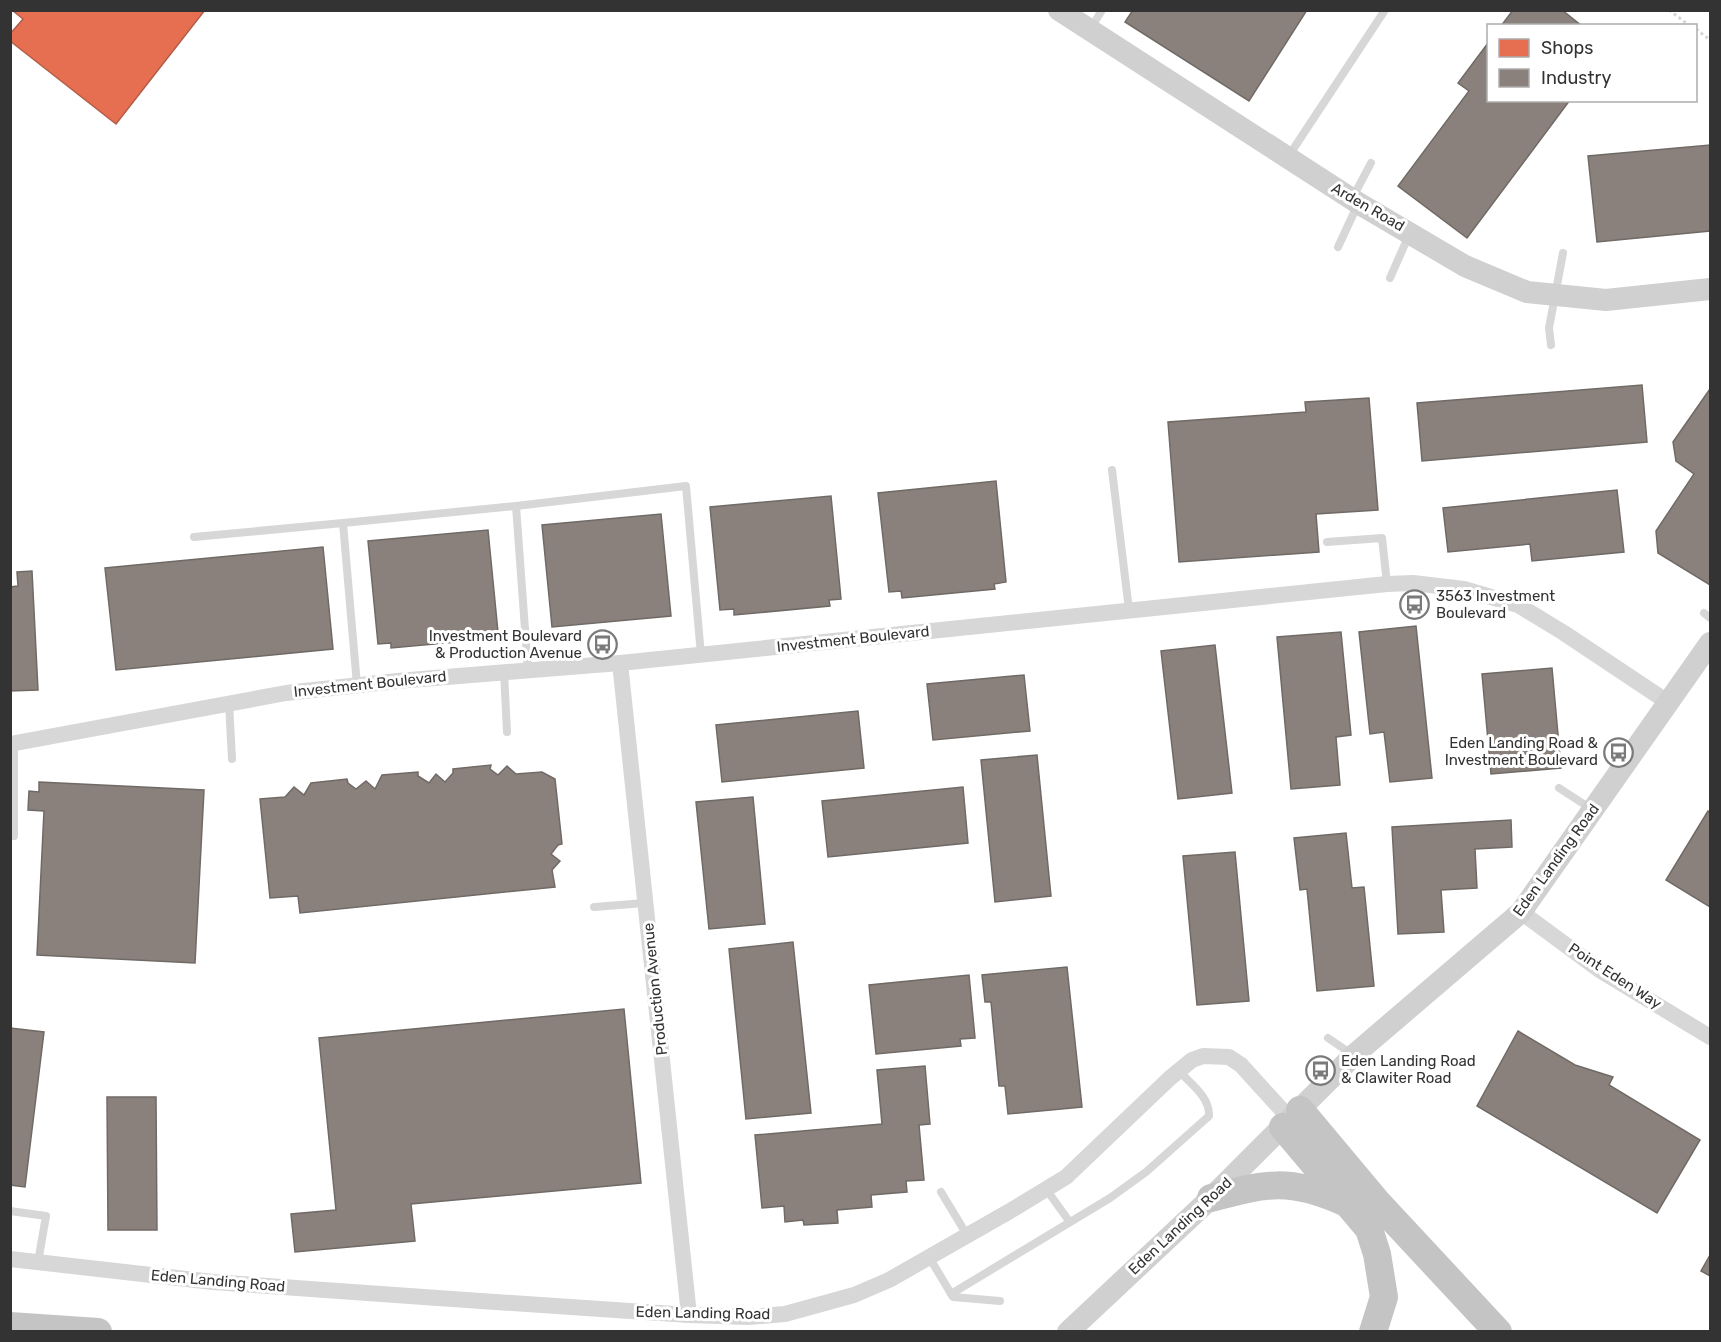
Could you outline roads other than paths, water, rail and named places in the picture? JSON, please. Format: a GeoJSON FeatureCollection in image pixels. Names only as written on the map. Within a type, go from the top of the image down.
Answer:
{"type":"FeatureCollection","features":[{"type":"Feature","properties":{"kind":"highway"},"geometry":{"type":"LineString","coordinates":[[1291,1119],[1348,1204],[1369,1229],[1377,1254],[1384,1297],[1373,1332]]}},
{"type":"Feature","properties":{"kind":"highway"},"geometry":{"type":"LineString","coordinates":[[1291,1119],[1377,1202],[1498,1332]]}},
{"type":"Feature","properties":{"kind":"highway"},"geometry":{"type":"LineString","coordinates":[[1211,1198],[1252,1187],[1275,1184],[1312,1188],[1348,1204]]}},
{"type":"Feature","properties":{"kind":"highway"},"geometry":{"type":"LineString","coordinates":[[10,1326],[98,1332]]}},
{"type":"Feature","properties":{"kind":"street","name":"Arden Road"},"geometry":{"type":"LineString","coordinates":[[1059,10],[1355,201],[1411,232],[1465,266],[1527,292],[1606,300],[1710,289]]}},
{"type":"Feature","properties":{"kind":"street","name":"Investment Boulevard"},"geometry":{"type":"LineString","coordinates":[[12,743],[229,702],[357,685],[620,663],[1413,583],[1464,589],[1518,605],[1669,703]]}},
{"type":"Feature","properties":{"kind":"street","name":"Eden Landing Road"},"geometry":{"type":"LineString","coordinates":[[1072,1328],[1211,1198],[1354,1056],[1521,912],[1710,644]]}},
{"type":"Feature","properties":{"kind":"street","name":"Production Avenue"},"geometry":{"type":"LineString","coordinates":[[620,663],[690,1315]]}},
{"type":"Feature","properties":{"kind":"street","name":"Point Eden Way"},"geometry":{"type":"LineString","coordinates":[[1521,912],[1601,971],[1710,1037]]}},
{"type":"Feature","properties":{"kind":"street","name":"Eden Landing Road"},"geometry":{"type":"LineString","coordinates":[[10,1259],[213,1282],[690,1315],[748,1317],[785,1314],[854,1295],[889,1280],[1046,1189],[1066,1176],[1192,1060],[1203,1056],[1229,1057],[1241,1065],[1291,1119]]}},
{"type":"Feature","properties":{"kind":"lane"},"geometry":{"type":"LineString","coordinates":[[1090,30],[1102,10]]}},
{"type":"Feature","properties":{"kind":"lane"},"geometry":{"type":"LineString","coordinates":[[1288,158],[1385,10]]}},
{"type":"Feature","properties":{"kind":"lane"},"geometry":{"type":"LineString","coordinates":[[1338,247],[1371,163]]}},
{"type":"Feature","properties":{"kind":"lane"},"geometry":{"type":"LineString","coordinates":[[1390,278],[1411,232]]}},
{"type":"Feature","properties":{"kind":"lane"},"geometry":{"type":"LineString","coordinates":[[1551,345],[1549,328],[1563,253]]}},
{"type":"Feature","properties":{"kind":"lane"},"geometry":{"type":"LineString","coordinates":[[1112,470],[1129,610]]}},
{"type":"Feature","properties":{"kind":"lane"},"geometry":{"type":"LineString","coordinates":[[194,537],[516,506],[686,486],[701,655]]}},
{"type":"Feature","properties":{"kind":"lane"},"geometry":{"type":"LineString","coordinates":[[516,506],[528,670]]}},
{"type":"Feature","properties":{"kind":"lane"},"geometry":{"type":"LineString","coordinates":[[343,523],[357,685]]}},
{"type":"Feature","properties":{"kind":"lane"},"geometry":{"type":"LineString","coordinates":[[1327,542],[1382,538],[1387,584]]}},
{"type":"Feature","properties":{"kind":"lane"},"geometry":{"type":"LineString","coordinates":[[504,672],[507,732]]}},
{"type":"Feature","properties":{"kind":"lane"},"geometry":{"type":"LineString","coordinates":[[229,702],[232,759]]}},
{"type":"Feature","properties":{"kind":"lane"},"geometry":{"type":"LineString","coordinates":[[10,836],[14,836],[12,743]]}},
{"type":"Feature","properties":{"kind":"lane"},"geometry":{"type":"LineString","coordinates":[[1559,788],[1593,810]]}},
{"type":"Feature","properties":{"kind":"lane"},"geometry":{"type":"LineString","coordinates":[[594,907],[645,903]]}},
{"type":"Feature","properties":{"kind":"lane"},"geometry":{"type":"LineString","coordinates":[[1328,1038],[1354,1056]]}},
{"type":"Feature","properties":{"kind":"lane"},"geometry":{"type":"LineString","coordinates":[[951,1294],[1110,1198],[1146,1172],[1209,1116],[1209,1107],[1202,1095],[1179,1071]]}},
{"type":"Feature","properties":{"kind":"lane"},"geometry":{"type":"LineString","coordinates":[[1046,1189],[1069,1221]]}},
{"type":"Feature","properties":{"kind":"lane"},"geometry":{"type":"LineString","coordinates":[[941,1192],[967,1235]]}},
{"type":"Feature","properties":{"kind":"lane"},"geometry":{"type":"LineString","coordinates":[[10,1211],[46,1216],[38,1262]]}},
{"type":"Feature","properties":{"kind":"lane"},"geometry":{"type":"LineString","coordinates":[[929,1257],[953,1296],[1000,1301]]}},
{"type":"Feature","properties":{"kind":"place","name":"3563 Investment Boulevard"},"geometry":{"type":"Point","coordinates":[1415,605]}},
{"type":"Feature","properties":{"kind":"place","name":"Investment Boulevard & Production Avenue"},"geometry":{"type":"Point","coordinates":[603,645]}},
{"type":"Feature","properties":{"kind":"place","name":"Eden Landing Road & Investment Boulevard"},"geometry":{"type":"Point","coordinates":[1619,752]}},
{"type":"Feature","properties":{"kind":"place","name":"Eden Landing Road & Clawiter Road"},"geometry":{"type":"Point","coordinates":[1320,1070]}}]}
